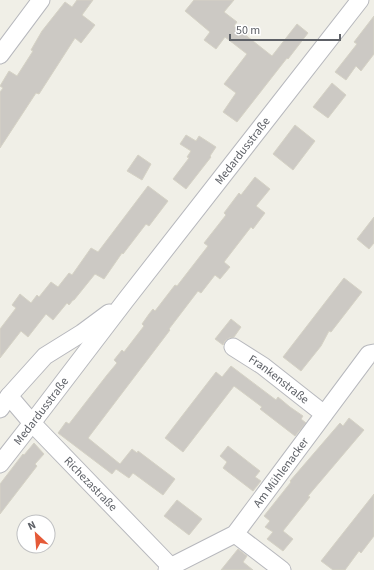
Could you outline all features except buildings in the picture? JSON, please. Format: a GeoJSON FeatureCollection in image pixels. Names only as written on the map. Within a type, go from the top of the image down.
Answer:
{"type":"FeatureCollection","features":[{"type":"Feature","properties":{"kind":"street"},"geometry":{"type":"LineString","coordinates":[[0,56],[40,0]]}},
{"type":"Feature","properties":{"kind":"street","name":"Medardusstraße"},"geometry":{"type":"LineString","coordinates":[[0,464],[360,0]]}},
{"type":"Feature","properties":{"kind":"street","name":"Medardusstraße"},"geometry":{"type":"LineString","coordinates":[[4,402],[45,356],[82,333],[125,301]]}},
{"type":"Feature","properties":{"kind":"street","name":"Frankenstraße"},"geometry":{"type":"LineString","coordinates":[[233,347],[263,366],[324,414]]}},
{"type":"Feature","properties":{"kind":"street","name":"Am Mühlenacker"},"geometry":{"type":"LineString","coordinates":[[170,569],[235,534],[369,354],[374,353]]}},
{"type":"Feature","properties":{"kind":"street","name":"Richezastraße"},"geometry":{"type":"LineString","coordinates":[[4,402],[32,423],[170,569]]}},
{"type":"Feature","properties":{"kind":"street"},"geometry":{"type":"LineString","coordinates":[[235,534],[282,570]]}}]}
